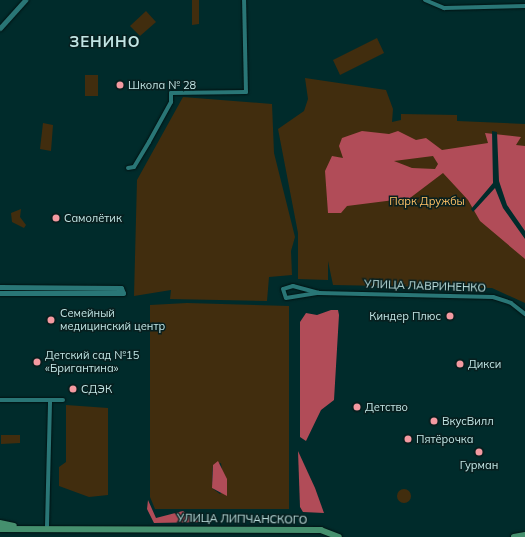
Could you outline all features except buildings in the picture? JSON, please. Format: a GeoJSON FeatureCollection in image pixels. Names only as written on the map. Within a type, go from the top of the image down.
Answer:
{"type":"FeatureCollection","features":[{"type":"Feature","properties":{"kind":"main road"},"geometry":{"type":"LineString","coordinates":[[0,523],[114,528]]}},
{"type":"Feature","properties":{"kind":"main road"},"geometry":{"type":"LineString","coordinates":[[0,529],[114,528]]}},
{"type":"Feature","properties":{"kind":"main road","name":"УЛИЦА ЛИПЧАНСКОГО"},"geometry":{"type":"LineString","coordinates":[[114,528],[321,530],[339,537]]}},
{"type":"Feature","properties":{"kind":"main road"},"geometry":{"type":"LineString","coordinates":[[514,537],[525,535]]}},
{"type":"Feature","properties":{"kind":"street"},"geometry":{"type":"LineString","coordinates":[[0,28],[25,0]]}},
{"type":"Feature","properties":{"kind":"street"},"geometry":{"type":"LineString","coordinates":[[128,168],[134,167],[149,142],[171,102],[171,93],[246,92],[244,0]]}},
{"type":"Feature","properties":{"kind":"street"},"geometry":{"type":"LineString","coordinates":[[424,0],[444,8],[525,6]]}},
{"type":"Feature","properties":{"kind":"street"},"geometry":{"type":"LineString","coordinates":[[293,286],[319,293],[286,298],[283,289],[293,286]]}},
{"type":"Feature","properties":{"kind":"street"},"geometry":{"type":"LineString","coordinates":[[0,287],[121,288],[123,293],[0,294]]}},
{"type":"Feature","properties":{"kind":"street","name":"УЛИЦА ЛАВРИНЕНКО"},"geometry":{"type":"LineString","coordinates":[[319,293],[493,297],[511,303],[525,314]]}},
{"type":"Feature","properties":{"kind":"street"},"geometry":{"type":"LineString","coordinates":[[0,400],[63,400]]}},
{"type":"Feature","properties":{"kind":"street"},"geometry":{"type":"LineString","coordinates":[[47,526],[50,400]]}},
{"type":"Feature","properties":{"kind":"green space"},"geometry":{"type":"Polygon","coordinates":[[[192,0],[199,0],[199,24],[192,25],[192,0]]]}},
{"type":"Feature","properties":{"kind":"green space"},"geometry":{"type":"Polygon","coordinates":[[[146,11],[156,22],[140,36],[130,26],[146,11]]]}},
{"type":"Feature","properties":{"kind":"green space"},"geometry":{"type":"Polygon","coordinates":[[[377,38],[384,53],[340,75],[333,60],[377,38]]]}},
{"type":"Feature","properties":{"kind":"green space"},"geometry":{"type":"Polygon","coordinates":[[[85,75],[98,75],[98,96],[85,96],[85,75]]]}},
{"type":"Feature","properties":{"kind":"green space","name":"Парк Дружбы"},"geometry":{"type":"Polygon","coordinates":[[[305,78],[386,90],[393,109],[392,122],[401,120],[401,114],[457,115],[457,121],[525,124],[525,303],[492,288],[333,285],[328,261],[328,280],[298,279],[298,233],[278,129],[304,111],[308,99],[305,78]]]}},
{"type":"Feature","properties":{"kind":"green space"},"geometry":{"type":"Polygon","coordinates":[[[183,97],[272,104],[274,153],[295,237],[291,251],[292,275],[269,277],[267,301],[170,299],[171,290],[134,296],[137,180],[183,97]]]}},
{"type":"Feature","properties":{"kind":"green space"},"geometry":{"type":"Polygon","coordinates":[[[43,123],[53,125],[51,151],[40,149],[43,123]]]}},
{"type":"Feature","properties":{"kind":"green space"},"geometry":{"type":"Polygon","coordinates":[[[21,209],[20,217],[26,225],[24,228],[12,222],[11,213],[21,209]]]}},
{"type":"Feature","properties":{"kind":"green space"},"geometry":{"type":"Polygon","coordinates":[[[187,303],[289,306],[289,509],[155,509],[150,497],[150,305],[187,303]],[[221,463],[213,465],[212,488],[220,494],[225,490],[221,463]]]}},
{"type":"Feature","properties":{"kind":"green space"},"geometry":{"type":"Polygon","coordinates":[[[66,405],[108,408],[108,495],[89,497],[59,486],[59,467],[66,462],[66,405]]]}},
{"type":"Feature","properties":{"kind":"green space"},"geometry":{"type":"Polygon","coordinates":[[[1,435],[20,435],[20,443],[1,444],[1,435]]]}},
{"type":"Feature","properties":{"kind":"green space"},"geometry":{"type":"Polygon","coordinates":[[[401,489],[407,489],[411,493],[411,499],[407,503],[401,503],[397,499],[397,493],[401,489]]]}},
{"type":"Feature","properties":{"kind":"shaded area"},"geometry":{"type":"Polygon","coordinates":[[[362,131],[389,134],[398,131],[416,140],[426,138],[442,150],[488,143],[485,133],[521,137],[516,145],[525,146],[525,259],[480,221],[468,200],[443,173],[410,198],[347,206],[341,213],[328,213],[325,171],[332,156],[343,158],[339,146],[342,138],[362,131]],[[433,156],[394,161],[412,168],[435,169],[438,164],[433,156]]]}},
{"type":"Feature","properties":{"kind":"shaded area"},"geometry":{"type":"Polygon","coordinates":[[[331,310],[338,310],[339,315],[334,400],[321,410],[306,441],[300,437],[300,322],[306,313],[317,315],[331,310]]]}},
{"type":"Feature","properties":{"kind":"shaded area"},"geometry":{"type":"Polygon","coordinates":[[[298,451],[315,488],[324,513],[303,512],[300,507],[298,451]]]}},
{"type":"Feature","properties":{"kind":"shaded area"},"geometry":{"type":"Polygon","coordinates":[[[218,461],[227,479],[227,496],[212,488],[213,465],[218,461]]]}},
{"type":"Feature","properties":{"kind":"shaded area"},"geometry":{"type":"Polygon","coordinates":[[[148,500],[156,518],[183,511],[194,519],[209,522],[154,523],[147,509],[148,500]]]}},
{"type":"Feature","properties":{"kind":"pier"},"geometry":{"type":"Polygon","coordinates":[[[492,131],[497,132],[499,181],[507,205],[525,231],[525,239],[503,208],[495,188],[473,212],[471,209],[493,183],[492,131]]]}},
{"type":"Feature","properties":{"kind":"place","name":"Школа № 28"},"geometry":{"type":"Point","coordinates":[120,85]}},
{"type":"Feature","properties":{"kind":"place","name":"Самолётик"},"geometry":{"type":"Point","coordinates":[56,218]}},
{"type":"Feature","properties":{"kind":"place","name":"Киндер Плюс"},"geometry":{"type":"Point","coordinates":[450,316]}},
{"type":"Feature","properties":{"kind":"place","name":"Семейный медицинский центр"},"geometry":{"type":"Point","coordinates":[51,320]}},
{"type":"Feature","properties":{"kind":"place","name":"Детский сад №15 «Бригантина»"},"geometry":{"type":"Point","coordinates":[37,362]}},
{"type":"Feature","properties":{"kind":"place","name":"Дикси"},"geometry":{"type":"Point","coordinates":[460,364]}},
{"type":"Feature","properties":{"kind":"place","name":"СДЭК"},"geometry":{"type":"Point","coordinates":[73,389]}},
{"type":"Feature","properties":{"kind":"place","name":"Детство"},"geometry":{"type":"Point","coordinates":[357,407]}},
{"type":"Feature","properties":{"kind":"place","name":"ВкусВилл"},"geometry":{"type":"Point","coordinates":[434,421]}},
{"type":"Feature","properties":{"kind":"place","name":"Пятёрочка"},"geometry":{"type":"Point","coordinates":[408,439]}},
{"type":"Feature","properties":{"kind":"place","name":"Гурман"},"geometry":{"type":"Point","coordinates":[479,452]}},
{"type":"Feature","properties":{"kind":"district","name":"ЗЕНИНО"},"geometry":{"type":"Point","coordinates":[105,42]}}]}
